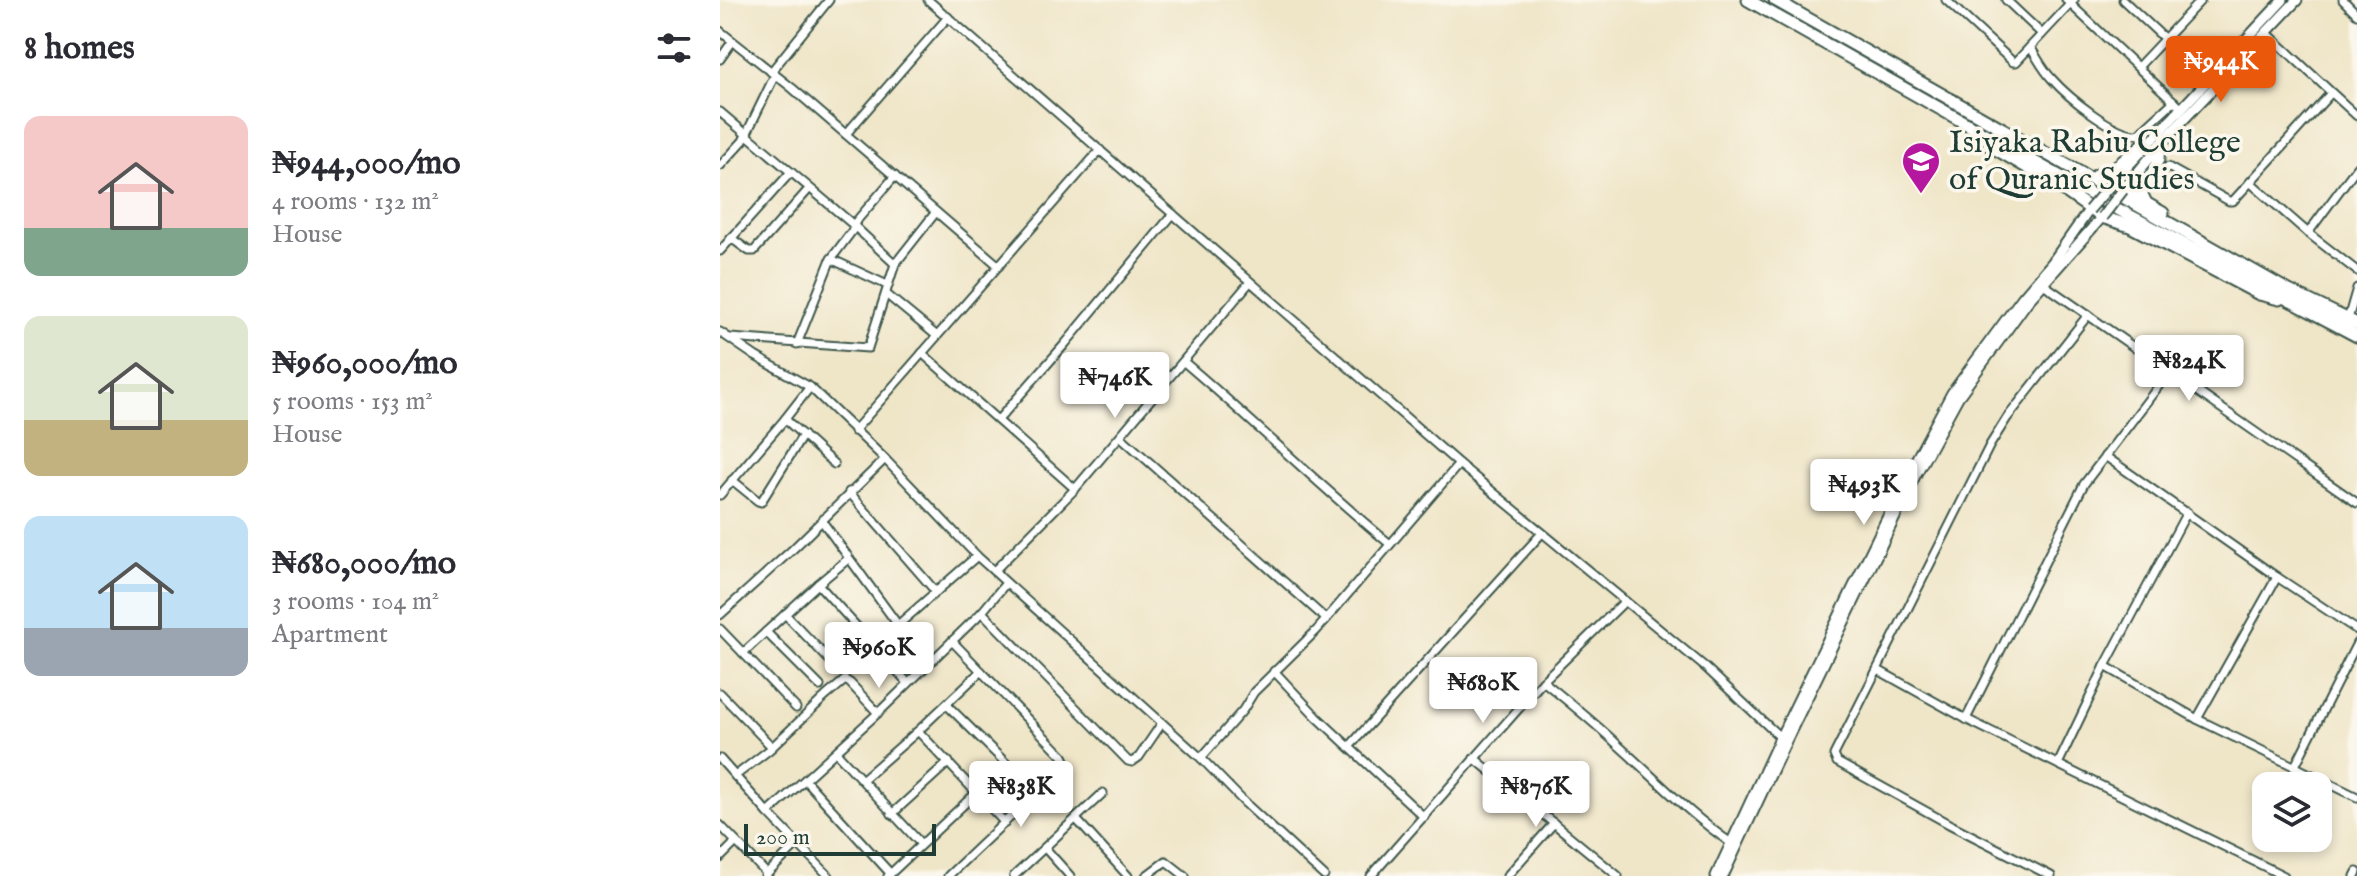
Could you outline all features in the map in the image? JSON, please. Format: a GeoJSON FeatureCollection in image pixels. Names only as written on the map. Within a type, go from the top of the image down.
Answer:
{"type":"FeatureCollection","features":[{"type":"Feature","properties":{"kind":"main road"},"geometry":{"type":"LineString","coordinates":[[1748,0],[2112,206],[2289,296],[2352,322]]}},
{"type":"Feature","properties":{"kind":"main road"},"geometry":{"type":"LineString","coordinates":[[1775,0],[2357,336]]}},
{"type":"Feature","properties":{"kind":"main road"},"geometry":{"type":"LineString","coordinates":[[1716,876],[1910,471],[1952,393],[1995,333],[2102,217],[2123,190],[2177,105],[2283,0]]}},
{"type":"Feature","properties":{"kind":"main road"},"geometry":{"type":"LineString","coordinates":[[2040,281],[2089,210],[2112,183],[2297,0]]}},
{"type":"Feature","properties":{"kind":"main road"},"geometry":{"type":"LineString","coordinates":[[1909,78],[1924,82],[2259,266],[2289,296]]}},
{"type":"Feature","properties":{"kind":"main road"},"geometry":{"type":"LineString","coordinates":[[1916,95],[1935,114],[2052,182],[2089,210],[2130,226],[2259,294],[2289,296]]}},
{"type":"Feature","properties":{"kind":"main road"},"geometry":{"type":"LineString","coordinates":[[2095,175],[2113,168],[2137,147],[2155,142]]}},
{"type":"Feature","properties":{"kind":"main road"},"geometry":{"type":"LineString","coordinates":[[2147,203],[2141,190],[2159,160],[2155,142]]}},
{"type":"Feature","properties":{"kind":"main road"},"geometry":{"type":"LineString","coordinates":[[1723,876],[1783,740]]}},
{"type":"Feature","properties":{"kind":"street"},"geometry":{"type":"LineString","coordinates":[[720,166],[747,136],[773,74],[829,0]]}},
{"type":"Feature","properties":{"kind":"street"},"geometry":{"type":"LineString","coordinates":[[928,0],[1459,464],[1739,697],[1756,717],[1783,740]]}},
{"type":"Feature","properties":{"kind":"street"},"geometry":{"type":"LineString","coordinates":[[1948,0],[2013,62],[2070,1],[2177,105],[2138,134],[2120,132],[2059,87],[2030,47]]}},
{"type":"Feature","properties":{"kind":"street"},"geometry":{"type":"LineString","coordinates":[[2006,0],[2042,34]]}},
{"type":"Feature","properties":{"kind":"street"},"geometry":{"type":"LineString","coordinates":[[2123,0],[2165,39]]}},
{"type":"Feature","properties":{"kind":"street"},"geometry":{"type":"LineString","coordinates":[[2183,0],[2193,9]]}},
{"type":"Feature","properties":{"kind":"street"},"geometry":{"type":"LineString","coordinates":[[2138,67],[2201,0]]}},
{"type":"Feature","properties":{"kind":"street"},"geometry":{"type":"LineString","coordinates":[[2343,0],[2357,14]]}},
{"type":"Feature","properties":{"kind":"street"},"geometry":{"type":"LineString","coordinates":[[846,134],[948,17]]}},
{"type":"Feature","properties":{"kind":"street"},"geometry":{"type":"LineString","coordinates":[[720,31],[999,266]]}},
{"type":"Feature","properties":{"kind":"street"},"geometry":{"type":"LineString","coordinates":[[2266,32],[2357,116]]}},
{"type":"Feature","properties":{"kind":"street"},"geometry":{"type":"LineString","coordinates":[[720,59],[732,42]]}},
{"type":"Feature","properties":{"kind":"street"},"geometry":{"type":"LineString","coordinates":[[2141,190],[2152,186],[2168,167],[2233,201],[2331,93]]}},
{"type":"Feature","properties":{"kind":"street"},"geometry":{"type":"LineString","coordinates":[[720,112],[895,264]]}},
{"type":"Feature","properties":{"kind":"street"},"geometry":{"type":"LineString","coordinates":[[854,431],[1100,150]]}},
{"type":"Feature","properties":{"kind":"street"},"geometry":{"type":"LineString","coordinates":[[2308,233],[2357,167]]}},
{"type":"Feature","properties":{"kind":"street"},"geometry":{"type":"LineString","coordinates":[[720,251],[791,172]]}},
{"type":"Feature","properties":{"kind":"street"},"geometry":{"type":"LineString","coordinates":[[797,344],[831,259],[895,176]]}},
{"type":"Feature","properties":{"kind":"street"},"geometry":{"type":"LineString","coordinates":[[2250,182],[2357,271]]}},
{"type":"Feature","properties":{"kind":"street"},"geometry":{"type":"LineString","coordinates":[[731,238],[749,251],[754,251],[809,189]]}},
{"type":"Feature","properties":{"kind":"street"},"geometry":{"type":"LineString","coordinates":[[729,338],[868,348],[895,264],[936,212]]}},
{"type":"Feature","properties":{"kind":"street"},"geometry":{"type":"LineString","coordinates":[[998,420],[1173,214]]}},
{"type":"Feature","properties":{"kind":"street"},"geometry":{"type":"LineString","coordinates":[[831,259],[886,290],[937,336]]}},
{"type":"Feature","properties":{"kind":"street"},"geometry":{"type":"LineString","coordinates":[[2040,281],[2357,503]]}},
{"type":"Feature","properties":{"kind":"street"},"geometry":{"type":"LineString","coordinates":[[994,571],[1075,489],[1250,282]]}},
{"type":"Feature","properties":{"kind":"street"},"geometry":{"type":"LineString","coordinates":[[2352,322],[2357,288]]}},
{"type":"Feature","properties":{"kind":"street"},"geometry":{"type":"LineString","coordinates":[[2051,876],[1949,824],[1835,760],[1834,755],[1998,431],[2088,315]]}},
{"type":"Feature","properties":{"kind":"street"},"geometry":{"type":"LineString","coordinates":[[720,332],[810,387],[885,459],[977,556],[1201,758],[1324,876]]}},
{"type":"Feature","properties":{"kind":"street"},"geometry":{"type":"LineString","coordinates":[[922,353],[1075,489]]}},
{"type":"Feature","properties":{"kind":"street"},"geometry":{"type":"LineString","coordinates":[[1184,362],[1390,544]]}},
{"type":"Feature","properties":{"kind":"street"},"geometry":{"type":"LineString","coordinates":[[1966,719],[2084,484],[2170,371]]}},
{"type":"Feature","properties":{"kind":"street"},"geometry":{"type":"LineString","coordinates":[[720,495],[810,387]]}},
{"type":"Feature","properties":{"kind":"street"},"geometry":{"type":"LineString","coordinates":[[785,419],[834,464]]}},
{"type":"Feature","properties":{"kind":"street"},"geometry":{"type":"LineString","coordinates":[[732,480],[761,502],[803,435]]}},
{"type":"Feature","properties":{"kind":"street"},"geometry":{"type":"LineString","coordinates":[[1121,437],[1326,619]]}},
{"type":"Feature","properties":{"kind":"street"},"geometry":{"type":"LineString","coordinates":[[2105,456],[2357,630]]}},
{"type":"Feature","properties":{"kind":"street"},"geometry":{"type":"LineString","coordinates":[[720,615],[885,459]]}},
{"type":"Feature","properties":{"kind":"street"},"geometry":{"type":"LineString","coordinates":[[1201,758],[1243,710],[1254,692],[1326,619],[1459,464]]}},
{"type":"Feature","properties":{"kind":"street"},"geometry":{"type":"LineString","coordinates":[[849,492],[936,592]]}},
{"type":"Feature","properties":{"kind":"street"},"geometry":{"type":"LineString","coordinates":[[2058,764],[2105,666],[2187,512]]}},
{"type":"Feature","properties":{"kind":"street"},"geometry":{"type":"LineString","coordinates":[[822,521],[898,625]]}},
{"type":"Feature","properties":{"kind":"street"},"geometry":{"type":"LineString","coordinates":[[1349,747],[1542,533]]}},
{"type":"Feature","properties":{"kind":"street"},"geometry":{"type":"LineString","coordinates":[[876,648],[977,556]]}},
{"type":"Feature","properties":{"kind":"street"},"geometry":{"type":"LineString","coordinates":[[743,653],[848,559]]}},
{"type":"Feature","properties":{"kind":"street"},"geometry":{"type":"LineString","coordinates":[[2197,719],[2277,577]]}},
{"type":"Feature","properties":{"kind":"street"},"geometry":{"type":"LineString","coordinates":[[768,813],[878,713],[982,612],[1006,583]]}},
{"type":"Feature","properties":{"kind":"street"},"geometry":{"type":"LineString","coordinates":[[818,584],[908,683]]}},
{"type":"Feature","properties":{"kind":"street"},"geometry":{"type":"LineString","coordinates":[[1371,876],[1543,681],[1625,601]]}},
{"type":"Feature","properties":{"kind":"street"},"geometry":{"type":"LineString","coordinates":[[982,612],[1128,761],[1139,757],[1162,723]]}},
{"type":"Feature","properties":{"kind":"street"},"geometry":{"type":"LineString","coordinates":[[785,614],[837,668]]}},
{"type":"Feature","properties":{"kind":"street"},"geometry":{"type":"LineString","coordinates":[[720,629],[796,708]]}},
{"type":"Feature","properties":{"kind":"street"},"geometry":{"type":"LineString","coordinates":[[766,632],[820,686]]}},
{"type":"Feature","properties":{"kind":"street"},"geometry":{"type":"LineString","coordinates":[[950,875],[1066,762],[952,641]]}},
{"type":"Feature","properties":{"kind":"street"},"geometry":{"type":"LineString","coordinates":[[2295,766],[2357,643]]}},
{"type":"Feature","properties":{"kind":"street"},"geometry":{"type":"LineString","coordinates":[[2105,666],[2197,719],[2357,797]]}},
{"type":"Feature","properties":{"kind":"street"},"geometry":{"type":"LineString","coordinates":[[1878,670],[1966,719],[2284,876]]}},
{"type":"Feature","properties":{"kind":"street"},"geometry":{"type":"LineString","coordinates":[[862,780],[981,671]]}},
{"type":"Feature","properties":{"kind":"street"},"geometry":{"type":"LineString","coordinates":[[1274,671],[1288,688],[1424,817]]}},
{"type":"Feature","properties":{"kind":"street"},"geometry":{"type":"LineString","coordinates":[[735,776],[772,747],[845,680],[878,713]]}},
{"type":"Feature","properties":{"kind":"street"},"geometry":{"type":"LineString","coordinates":[[1543,681],[1593,722],[1692,813],[1731,843]]}},
{"type":"Feature","properties":{"kind":"street"},"geometry":{"type":"LineString","coordinates":[[720,693],[772,747]]}},
{"type":"Feature","properties":{"kind":"street"},"geometry":{"type":"LineString","coordinates":[[947,705],[1036,793]]}},
{"type":"Feature","properties":{"kind":"street"},"geometry":{"type":"LineString","coordinates":[[918,731],[1005,823]]}},
{"type":"Feature","properties":{"kind":"street"},"geometry":{"type":"LineString","coordinates":[[836,752],[921,844]]}},
{"type":"Feature","properties":{"kind":"street"},"geometry":{"type":"LineString","coordinates":[[1474,758],[1618,876]]}},
{"type":"Feature","properties":{"kind":"street"},"geometry":{"type":"LineString","coordinates":[[720,759],[828,876]]}},
{"type":"Feature","properties":{"kind":"street"},"geometry":{"type":"LineString","coordinates":[[892,814],[949,762]]}},
{"type":"Feature","properties":{"kind":"street"},"geometry":{"type":"LineString","coordinates":[[805,780],[889,875],[976,793]]}},
{"type":"Feature","properties":{"kind":"street"},"geometry":{"type":"LineString","coordinates":[[1014,876],[1103,793]]}},
{"type":"Feature","properties":{"kind":"street"},"geometry":{"type":"LineString","coordinates":[[1076,819],[1128,876]]}},
{"type":"Feature","properties":{"kind":"street"},"geometry":{"type":"LineString","coordinates":[[1507,876],[1554,823]]}},
{"type":"Feature","properties":{"kind":"street"},"geometry":{"type":"LineString","coordinates":[[720,825],[766,875],[798,844]]}},
{"type":"Feature","properties":{"kind":"street"},"geometry":{"type":"LineString","coordinates":[[720,858],[736,842]]}},
{"type":"Feature","properties":{"kind":"street"},"geometry":{"type":"LineString","coordinates":[[1045,848],[1070,876]]}},
{"type":"Feature","properties":{"kind":"street"},"geometry":{"type":"LineString","coordinates":[[1146,876],[1166,861],[1185,876]]}},
{"type":"Feature","properties":{"kind":"place","name":"Isiyaka Rabiu College of Quranic Studies"},"geometry":{"type":"Point","coordinates":[1921,195]}}]}
